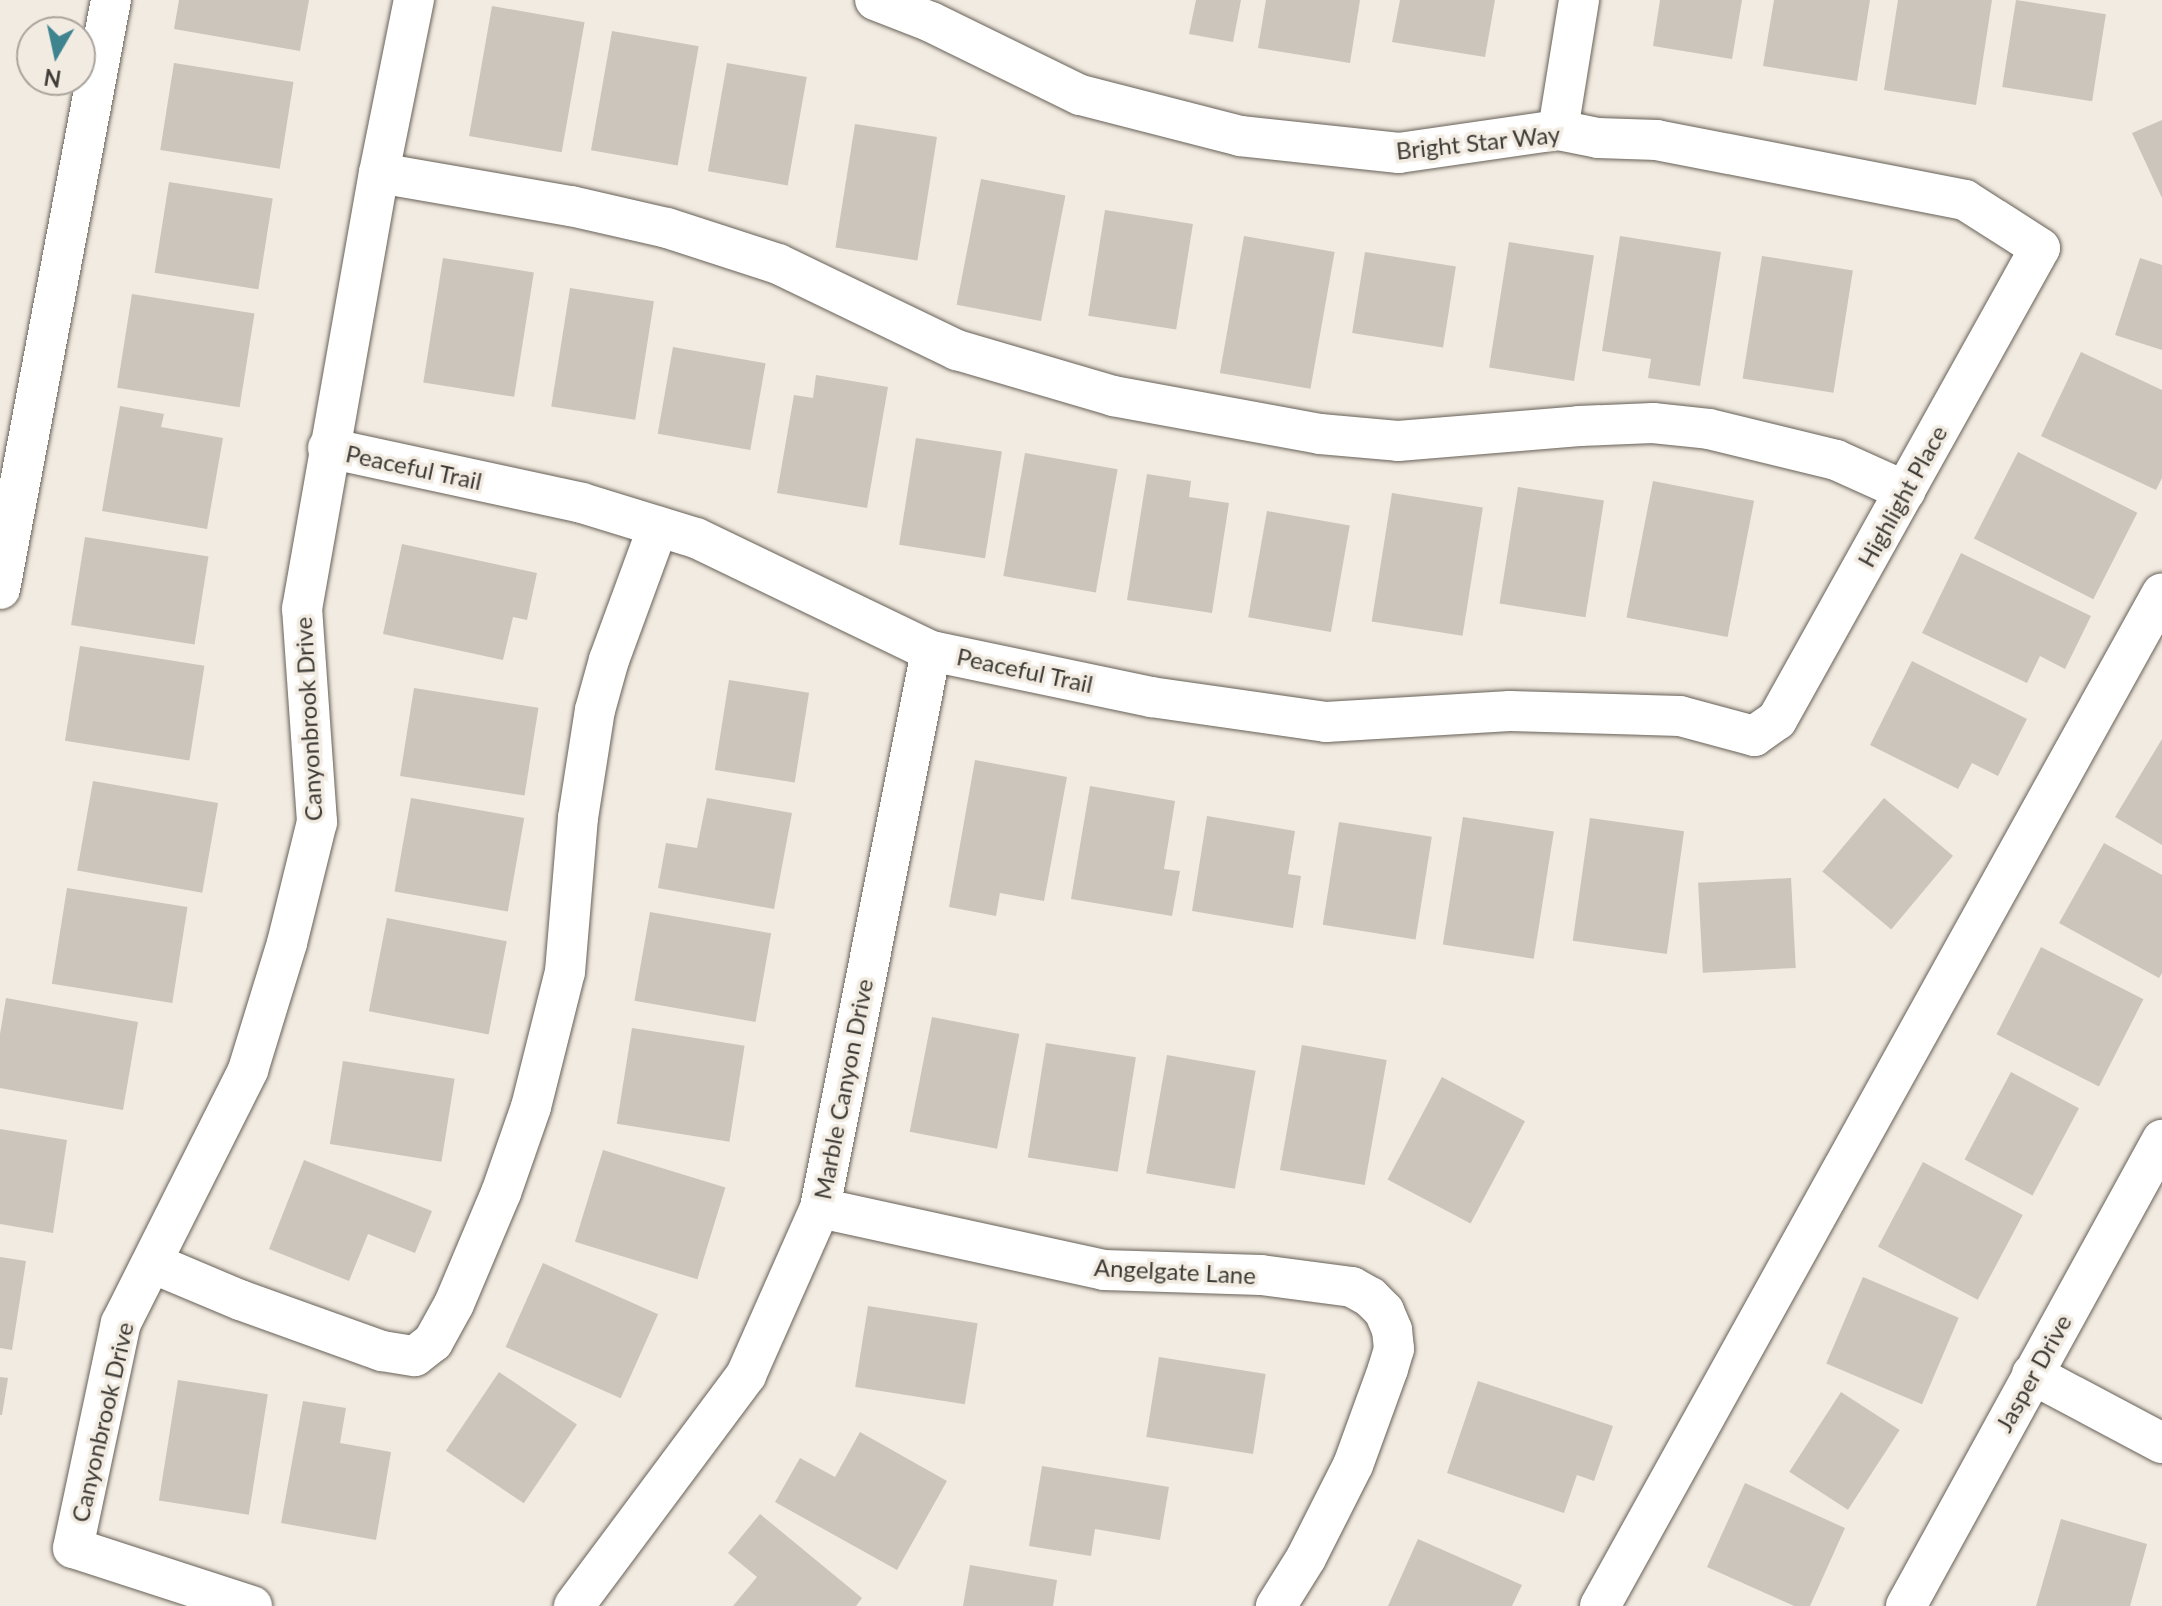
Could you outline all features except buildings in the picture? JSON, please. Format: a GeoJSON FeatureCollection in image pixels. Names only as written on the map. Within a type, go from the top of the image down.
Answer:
{"type":"FeatureCollection","features":[{"type":"Feature","properties":{"kind":"street"},"geometry":{"type":"LineString","coordinates":[[0,589],[111,0]]}},
{"type":"Feature","properties":{"kind":"street","name":"Canyonbrook Drive"},"geometry":{"type":"LineString","coordinates":[[252,1606],[73,1548],[121,1323],[248,1070],[287,943],[317,822],[302,609],[328,448],[414,0]]}},
{"type":"Feature","properties":{"kind":"street","name":"Bright Star Way"},"geometry":{"type":"LineString","coordinates":[[875,0],[931,22],[1080,95],[1240,136],[1399,153],[1558,130],[1598,138],[1657,140],[1965,200],[2040,248]]}},
{"type":"Feature","properties":{"kind":"street"},"geometry":{"type":"LineString","coordinates":[[1558,130],[1579,0]]}},
{"type":"Feature","properties":{"kind":"street"},"geometry":{"type":"LineString","coordinates":[[379,173],[571,206],[667,228],[778,264],[957,350],[1113,396],[1320,434],[1398,441],[1507,429],[1624,424],[1709,429],[1836,460],[1905,491]]}},
{"type":"Feature","properties":{"kind":"street","name":"Highlight Place"},"geometry":{"type":"LineString","coordinates":[[1754,736],[1777,720],[2040,248]]}},
{"type":"Feature","properties":{"kind":"street","name":"Peaceful Trail"},"geometry":{"type":"LineString","coordinates":[[328,448],[582,503],[696,538],[931,651],[1151,697],[1326,722],[1510,711],[1680,716],[1754,736]]}},
{"type":"Feature","properties":{"kind":"street"},"geometry":{"type":"LineString","coordinates":[[152,1263],[240,1300],[382,1351],[415,1356],[433,1342],[454,1304],[501,1193],[531,1107],[565,972],[578,818],[595,710],[609,660],[658,527]]}},
{"type":"Feature","properties":{"kind":"street"},"geometry":{"type":"LineString","coordinates":[[1600,1606],[2162,593]]}},
{"type":"Feature","properties":{"kind":"street","name":"Marble Canyon Drive"},"geometry":{"type":"LineString","coordinates":[[574,1606],[746,1375],[820,1208],[931,651]]}},
{"type":"Feature","properties":{"kind":"street","name":"Jasper Drive"},"geometry":{"type":"LineString","coordinates":[[1906,1606],[2162,1140]]}},
{"type":"Feature","properties":{"kind":"street","name":"Angelgate Lane"},"geometry":{"type":"LineString","coordinates":[[820,1208],[1104,1270],[1206,1271],[1352,1287],[1370,1297],[1384,1311],[1392,1330],[1394,1349],[1372,1421],[1329,1517],[1276,1606]]}},
{"type":"Feature","properties":{"kind":"street"},"geometry":{"type":"LineString","coordinates":[[2032,1374],[2162,1443]]}}]}
